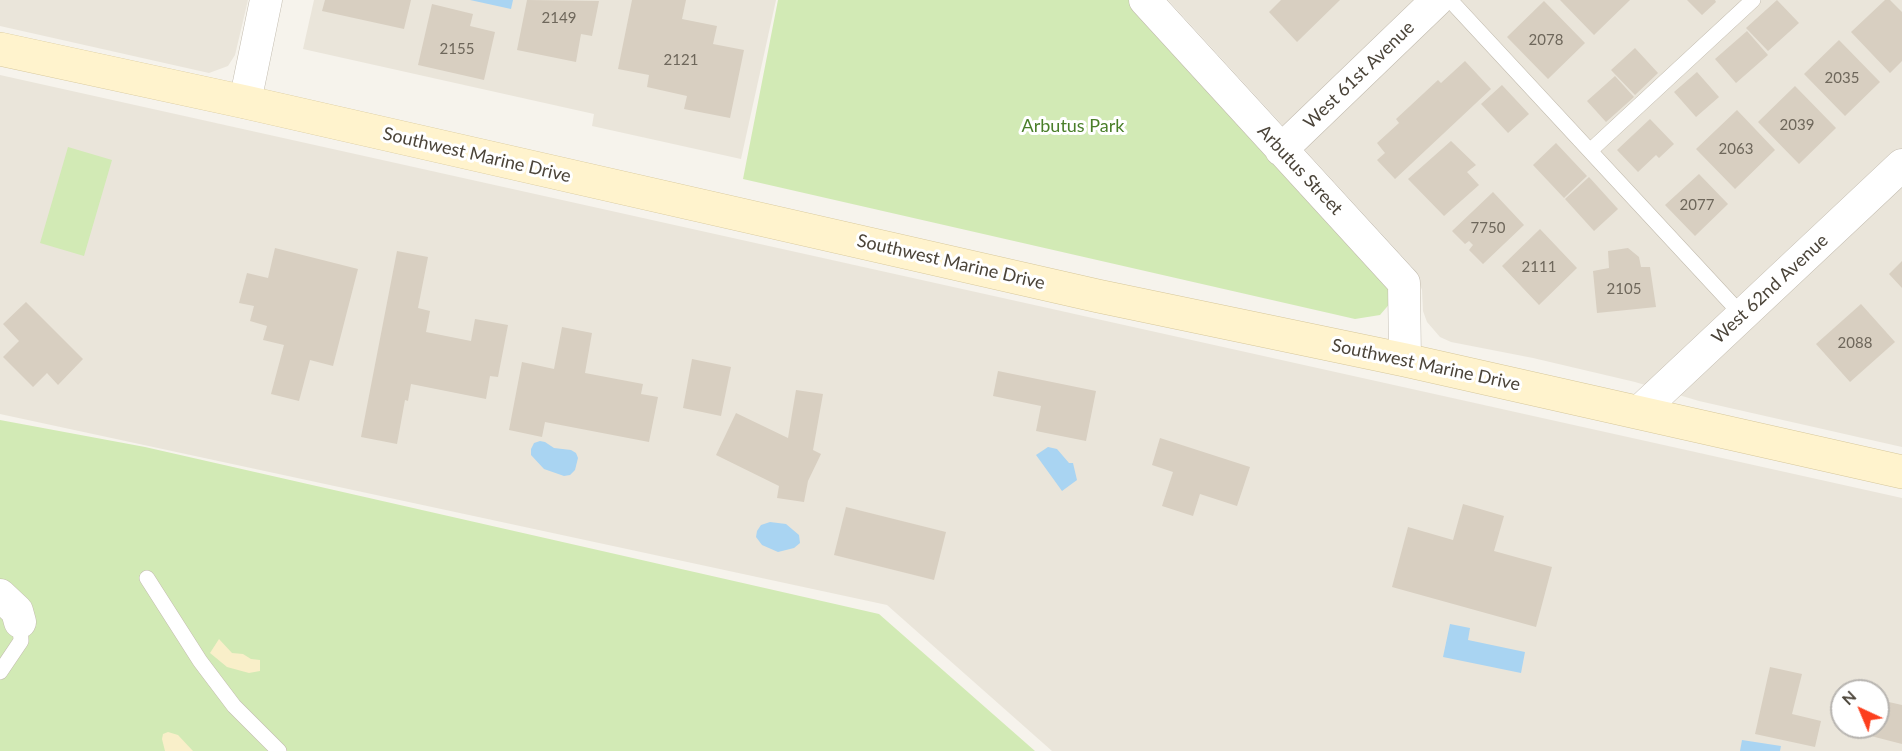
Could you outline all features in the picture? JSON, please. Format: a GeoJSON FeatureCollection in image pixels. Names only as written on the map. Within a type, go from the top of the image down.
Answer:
{"type":"FeatureCollection","features":[{"type":"Feature","properties":{"kind":"main road","name":"Southwest Marine Drive"},"geometry":{"type":"LineString","coordinates":[[0,49],[245,102],[1098,296],[1405,360],[1902,472]]}},
{"type":"Feature","properties":{"kind":"street"},"geometry":{"type":"LineString","coordinates":[[245,102],[266,0]]}},
{"type":"Feature","properties":{"kind":"street","name":"Arbutus Street"},"geometry":{"type":"LineString","coordinates":[[1145,0],[1404,283],[1405,360]]}},
{"type":"Feature","properties":{"kind":"street","name":"West 61st Avenue"},"geometry":{"type":"LineString","coordinates":[[1281,150],[1437,0]]}},
{"type":"Feature","properties":{"kind":"street","name":"West 62nd Avenue"},"geometry":{"type":"LineString","coordinates":[[1639,412],[1902,165]]}},
{"type":"Feature","properties":{"kind":"street"},"geometry":{"type":"LineString","coordinates":[[0,596],[17,611],[20,622]]}},
{"type":"Feature","properties":{"kind":"lane"},"geometry":{"type":"LineString","coordinates":[[1450,0],[1742,315]]}},
{"type":"Feature","properties":{"kind":"lane"},"geometry":{"type":"LineString","coordinates":[[1591,150],[1753,0]]}},
{"type":"Feature","properties":{"kind":"lane"},"geometry":{"type":"LineString","coordinates":[[147,579],[182,635],[227,697],[279,751]]}},
{"type":"Feature","properties":{"kind":"lane"},"geometry":{"type":"LineString","coordinates":[[0,672],[21,641],[20,622]]}},
{"type":"Feature","properties":{"kind":"shaded area"},"geometry":{"type":"Polygon","coordinates":[[[0,0],[248,0],[235,55],[228,66],[209,73],[0,26],[0,0]]]}},
{"type":"Feature","properties":{"kind":"shaded area"},"geometry":{"type":"Polygon","coordinates":[[[314,0],[776,0],[741,159],[592,126],[594,114],[303,49],[314,0]]]}},
{"type":"Feature","properties":{"kind":"shaded area"},"geometry":{"type":"Polygon","coordinates":[[[1168,0],[1902,0],[1902,447],[1699,401],[1635,382],[1533,358],[1451,342],[1440,337],[1427,322],[1423,311],[1422,290],[1413,268],[1168,0]]]}},
{"type":"Feature","properties":{"kind":"shaded area"},"geometry":{"type":"Polygon","coordinates":[[[0,75],[1902,498],[1902,751],[1052,751],[887,605],[0,414],[0,75]]]}},
{"type":"Feature","properties":{"kind":"green space","name":"Arbutus Park"},"geometry":{"type":"Polygon","coordinates":[[[778,0],[1129,0],[1387,283],[1392,301],[1380,315],[1355,319],[743,179],[778,0]]]}},
{"type":"Feature","properties":{"kind":"green space"},"geometry":{"type":"Polygon","coordinates":[[[68,147],[112,160],[84,256],[40,243],[68,147]]]}},
{"type":"Feature","properties":{"kind":"green space"},"geometry":{"type":"Polygon","coordinates":[[[0,420],[145,447],[879,614],[1035,751],[0,751],[0,420]]]}},
{"type":"Feature","properties":{"kind":"sand"},"geometry":{"type":"Polygon","coordinates":[[[219,639],[232,653],[260,660],[260,671],[249,673],[227,667],[210,653],[219,639]]]}},
{"type":"Feature","properties":{"kind":"sand"},"geometry":{"type":"Polygon","coordinates":[[[168,732],[178,735],[193,751],[165,751],[162,739],[163,734],[168,732]]]}},
{"type":"Feature","properties":{"kind":"water"},"geometry":{"type":"Polygon","coordinates":[[[470,0],[513,0],[511,9],[470,0]]]}},
{"type":"Feature","properties":{"kind":"water"},"geometry":{"type":"Polygon","coordinates":[[[540,441],[554,448],[571,450],[576,453],[578,458],[575,470],[570,475],[564,476],[544,469],[531,455],[534,443],[540,441]]]}},
{"type":"Feature","properties":{"kind":"water"},"geometry":{"type":"Polygon","coordinates":[[[1048,447],[1057,449],[1069,463],[1073,463],[1077,480],[1062,491],[1036,455],[1048,447]]]}},
{"type":"Feature","properties":{"kind":"water"},"geometry":{"type":"Polygon","coordinates":[[[770,522],[786,524],[799,535],[800,543],[794,548],[778,552],[762,545],[756,537],[757,531],[761,525],[770,522]]]}},
{"type":"Feature","properties":{"kind":"water"},"geometry":{"type":"Polygon","coordinates":[[[1450,624],[1470,628],[1468,640],[1525,652],[1521,673],[1443,657],[1450,624]]]}},
{"type":"Feature","properties":{"kind":"water"},"geometry":{"type":"Polygon","coordinates":[[[1742,740],[1781,746],[1780,751],[1740,751],[1742,740]]]}},
{"type":"Feature","properties":{"kind":"building"},"geometry":{"type":"Polygon","coordinates":[[[325,0],[411,0],[404,29],[322,11],[325,0]]]}},
{"type":"Feature","properties":{"kind":"building"},"geometry":{"type":"Polygon","coordinates":[[[527,0],[599,1],[592,36],[581,34],[576,62],[517,50],[527,0]]]}},
{"type":"Feature","properties":{"kind":"building"},"geometry":{"type":"Polygon","coordinates":[[[632,0],[686,0],[682,19],[717,26],[713,44],[744,50],[730,118],[684,109],[687,96],[647,87],[649,75],[618,69],[632,0]]]}},
{"type":"Feature","properties":{"kind":"building"},"geometry":{"type":"Polygon","coordinates":[[[1281,0],[1340,0],[1297,42],[1269,12],[1281,0]]]}},
{"type":"Feature","properties":{"kind":"building"},"geometry":{"type":"Polygon","coordinates":[[[1560,0],[1630,0],[1594,35],[1560,0]]]}},
{"type":"Feature","properties":{"kind":"building"},"geometry":{"type":"Polygon","coordinates":[[[1687,0],[1715,0],[1716,2],[1702,15],[1687,0]]]}},
{"type":"Feature","properties":{"kind":"building"},"geometry":{"type":"Polygon","coordinates":[[[1777,0],[1799,23],[1768,51],[1746,28],[1777,0]]]}},
{"type":"Feature","properties":{"kind":"building"},"geometry":{"type":"Polygon","coordinates":[[[1885,0],[1890,0],[1902,12],[1902,61],[1890,73],[1851,32],[1885,0]]]}},
{"type":"Feature","properties":{"kind":"building"},"geometry":{"type":"Polygon","coordinates":[[[1544,1],[1585,43],[1548,79],[1507,37],[1544,1]]]}},
{"type":"Feature","properties":{"kind":"building"},"geometry":{"type":"Polygon","coordinates":[[[432,4],[473,14],[470,26],[495,32],[484,80],[418,65],[432,4]]]}},
{"type":"Feature","properties":{"kind":"building"},"geometry":{"type":"Polygon","coordinates":[[[1747,31],[1768,55],[1736,83],[1715,59],[1747,31]]]}},
{"type":"Feature","properties":{"kind":"building"},"geometry":{"type":"Polygon","coordinates":[[[1839,40],[1880,82],[1845,116],[1804,74],[1839,40]]]}},
{"type":"Feature","properties":{"kind":"building"},"geometry":{"type":"Polygon","coordinates":[[[1635,48],[1658,73],[1635,95],[1611,70],[1635,48]]]}},
{"type":"Feature","properties":{"kind":"building"},"geometry":{"type":"Polygon","coordinates":[[[1465,61],[1491,89],[1395,179],[1377,160],[1385,153],[1377,143],[1399,123],[1396,119],[1438,80],[1441,83],[1465,61]]]}},
{"type":"Feature","properties":{"kind":"building"},"geometry":{"type":"Polygon","coordinates":[[[1697,72],[1719,97],[1696,117],[1674,92],[1697,72]]]}},
{"type":"Feature","properties":{"kind":"building"},"geometry":{"type":"Polygon","coordinates":[[[1615,76],[1634,97],[1606,122],[1587,101],[1615,76]]]}},
{"type":"Feature","properties":{"kind":"building"},"geometry":{"type":"Polygon","coordinates":[[[1502,85],[1529,114],[1508,133],[1481,104],[1502,85]]]}},
{"type":"Feature","properties":{"kind":"building"},"geometry":{"type":"Polygon","coordinates":[[[1795,86],[1836,128],[1799,164],[1758,122],[1795,86]]]}},
{"type":"Feature","properties":{"kind":"building"},"geometry":{"type":"Polygon","coordinates":[[[1737,110],[1775,150],[1735,189],[1696,149],[1737,110]]]}},
{"type":"Feature","properties":{"kind":"building"},"geometry":{"type":"Polygon","coordinates":[[[1650,119],[1674,144],[1659,158],[1656,155],[1638,172],[1617,150],[1650,119]]]}},
{"type":"Feature","properties":{"kind":"building"},"geometry":{"type":"Polygon","coordinates":[[[1451,141],[1476,165],[1467,172],[1479,185],[1444,216],[1408,179],[1451,141]]]}},
{"type":"Feature","properties":{"kind":"building"},"geometry":{"type":"Polygon","coordinates":[[[1556,143],[1587,176],[1564,198],[1533,165],[1556,143]]]}},
{"type":"Feature","properties":{"kind":"building"},"geometry":{"type":"Polygon","coordinates":[[[1699,174],[1728,204],[1695,236],[1665,205],[1699,174]]]}},
{"type":"Feature","properties":{"kind":"building"},"geometry":{"type":"Polygon","coordinates":[[[1589,177],[1618,209],[1594,231],[1565,199],[1589,177]]]}},
{"type":"Feature","properties":{"kind":"building"},"geometry":{"type":"Polygon","coordinates":[[[1493,192],[1524,225],[1483,264],[1469,250],[1473,245],[1469,241],[1465,244],[1452,231],[1493,192]]]}},
{"type":"Feature","properties":{"kind":"building"},"geometry":{"type":"Polygon","coordinates":[[[1540,229],[1577,268],[1539,305],[1502,266],[1540,229]]]}},
{"type":"Feature","properties":{"kind":"building"},"geometry":{"type":"Polygon","coordinates":[[[275,248],[358,269],[333,366],[310,360],[299,401],[271,394],[284,345],[263,340],[267,326],[250,321],[254,306],[239,303],[247,273],[268,278],[275,248]]]}},
{"type":"Feature","properties":{"kind":"building"},"geometry":{"type":"Polygon","coordinates":[[[1628,248],[1639,257],[1641,267],[1650,267],[1656,307],[1597,313],[1593,271],[1609,268],[1608,251],[1628,248]]]}},
{"type":"Feature","properties":{"kind":"building"},"geometry":{"type":"Polygon","coordinates":[[[397,251],[428,257],[418,308],[430,311],[426,332],[471,341],[475,319],[508,325],[498,377],[490,376],[486,399],[411,384],[408,401],[405,400],[397,444],[361,437],[397,251]]]}},
{"type":"Feature","properties":{"kind":"building"},"geometry":{"type":"Polygon","coordinates":[[[1902,261],[1902,288],[1889,274],[1902,261]]]}},
{"type":"Feature","properties":{"kind":"building"},"geometry":{"type":"Polygon","coordinates":[[[26,302],[83,359],[58,385],[47,373],[33,387],[3,357],[19,341],[3,324],[26,302]]]}},
{"type":"Feature","properties":{"kind":"building"},"geometry":{"type":"Polygon","coordinates":[[[1861,304],[1895,342],[1850,382],[1816,344],[1861,304]]]}},
{"type":"Feature","properties":{"kind":"building"},"geometry":{"type":"Polygon","coordinates":[[[562,327],[592,333],[585,373],[643,384],[641,394],[658,397],[649,442],[545,422],[542,437],[509,430],[522,362],[554,369],[562,327]]]}},
{"type":"Feature","properties":{"kind":"building"},"geometry":{"type":"Polygon","coordinates":[[[692,359],[731,367],[721,416],[683,408],[692,359]]]}},
{"type":"Feature","properties":{"kind":"building"},"geometry":{"type":"Polygon","coordinates":[[[998,371],[1096,391],[1086,441],[1036,431],[1041,406],[993,396],[998,371]]]}},
{"type":"Feature","properties":{"kind":"building"},"geometry":{"type":"Polygon","coordinates":[[[796,390],[823,394],[813,450],[821,454],[808,481],[804,502],[777,498],[779,486],[716,455],[736,413],[788,438],[796,390]]]}},
{"type":"Feature","properties":{"kind":"building"},"geometry":{"type":"Polygon","coordinates":[[[1160,438],[1250,467],[1237,506],[1200,494],[1193,516],[1162,506],[1173,472],[1152,465],[1160,438]]]}},
{"type":"Feature","properties":{"kind":"building"},"geometry":{"type":"Polygon","coordinates":[[[1463,504],[1504,516],[1494,551],[1552,567],[1536,627],[1392,587],[1408,527],[1453,540],[1463,504]]]}},
{"type":"Feature","properties":{"kind":"building"},"geometry":{"type":"Polygon","coordinates":[[[846,507],[946,532],[934,580],[834,555],[846,507]]]}},
{"type":"Feature","properties":{"kind":"building"},"geometry":{"type":"Polygon","coordinates":[[[1770,667],[1802,674],[1792,714],[1821,721],[1815,747],[1755,734],[1770,667]]]}},
{"type":"Feature","properties":{"kind":"building"},"geometry":{"type":"Polygon","coordinates":[[[1890,702],[1902,705],[1902,744],[1883,739],[1890,739],[1890,702]]]}}]}
